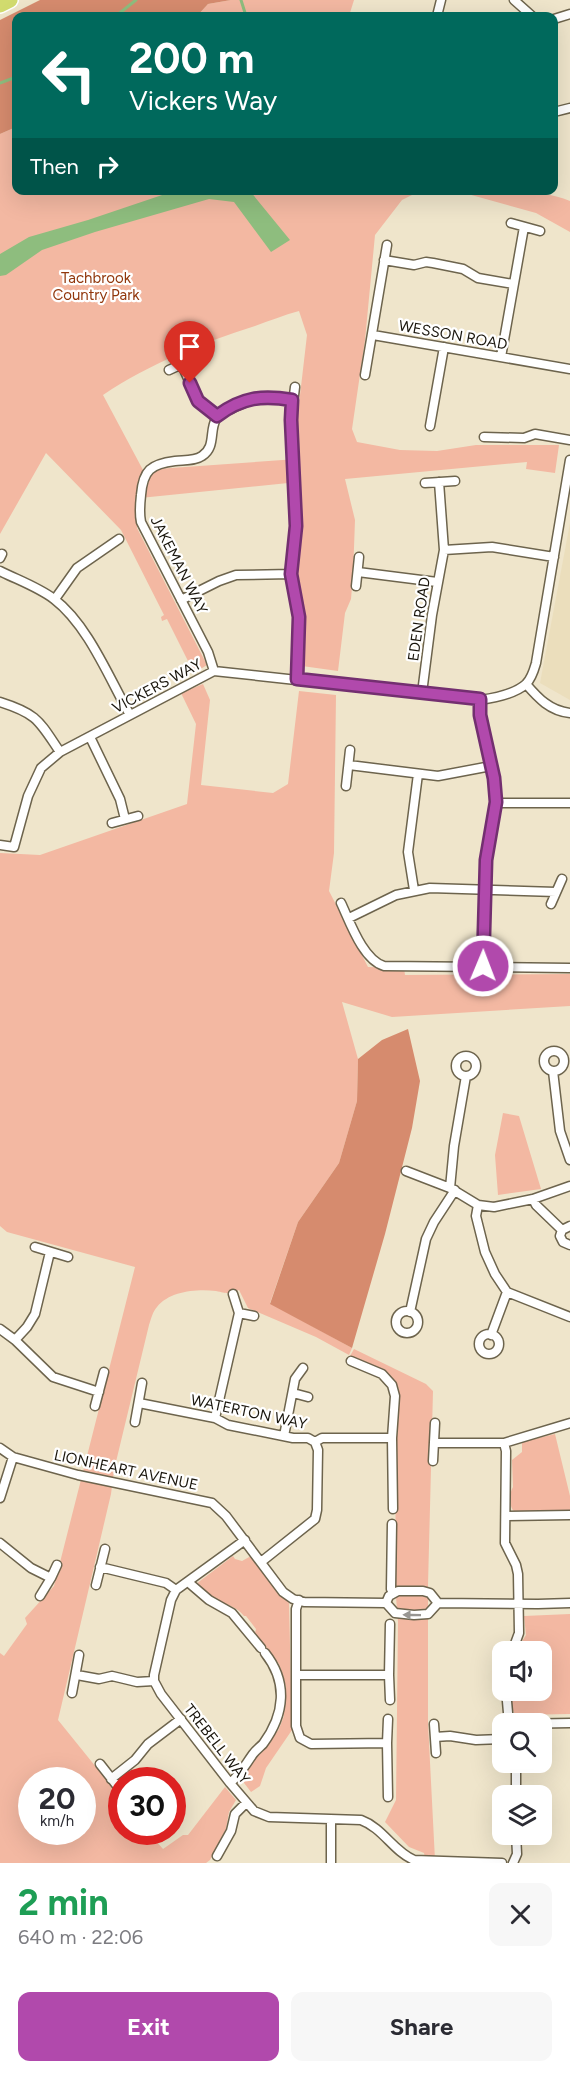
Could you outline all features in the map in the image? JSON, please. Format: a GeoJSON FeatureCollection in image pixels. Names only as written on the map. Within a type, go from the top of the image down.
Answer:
{"type":"FeatureCollection","features":[{"type":"Feature","properties":{"kind":"highway"},"geometry":{"type":"LineString","coordinates":[[0,5],[10,0]]}},
{"type":"Feature","properties":{"kind":"street"},"geometry":{"type":"LineString","coordinates":[[514,0],[528,12]]}},
{"type":"Feature","properties":{"kind":"street"},"geometry":{"type":"LineString","coordinates":[[511,223],[540,231]]}},
{"type":"Feature","properties":{"kind":"street"},"geometry":{"type":"LineString","coordinates":[[501,357],[525,227]]}},
{"type":"Feature","properties":{"kind":"street"},"geometry":{"type":"LineString","coordinates":[[365,375],[387,245]]}},
{"type":"Feature","properties":{"kind":"street"},"geometry":{"type":"LineString","coordinates":[[384,260],[414,265],[433,263],[463,269],[478,278],[513,284]]}},
{"type":"Feature","properties":{"kind":"street","name":"WESSON ROAD"},"geometry":{"type":"LineString","coordinates":[[372,335],[570,369]]}},
{"type":"Feature","properties":{"kind":"street"},"geometry":{"type":"LineString","coordinates":[[430,426],[444,347]]}},
{"type":"Feature","properties":{"kind":"street"},"geometry":{"type":"LineString","coordinates":[[169,370],[193,359]]}},
{"type":"Feature","properties":{"kind":"street"},"geometry":{"type":"LineString","coordinates":[[182,364],[198,401],[217,416],[255,398],[272,396],[292,400]]}},
{"type":"Feature","properties":{"kind":"street"},"geometry":{"type":"LineString","coordinates":[[295,387],[291,420],[296,526],[291,574],[299,617],[297,679]]}},
{"type":"Feature","properties":{"kind":"street","name":"JAKEMAN WAY"},"geometry":{"type":"LineString","coordinates":[[214,671],[208,652],[140,516],[142,484],[146,474],[154,466],[195,460],[202,456],[211,446],[217,416]]}},
{"type":"Feature","properties":{"kind":"street"},"geometry":{"type":"LineString","coordinates":[[484,437],[524,438],[535,434],[570,440]]}},
{"type":"Feature","properties":{"kind":"street"},"geometry":{"type":"LineString","coordinates":[[570,460],[536,663],[526,684],[546,704],[570,713]]}},
{"type":"Feature","properties":{"kind":"street"},"geometry":{"type":"LineString","coordinates":[[425,483],[455,480]]}},
{"type":"Feature","properties":{"kind":"street","name":"EDEN ROAD"},"geometry":{"type":"LineString","coordinates":[[422,693],[437,582],[444,550],[439,482]]}},
{"type":"Feature","properties":{"kind":"street"},"geometry":{"type":"LineString","coordinates":[[55,599],[77,568],[119,538]]}},
{"type":"Feature","properties":{"kind":"street"},"geometry":{"type":"LineString","coordinates":[[444,550],[500,547],[554,557]]}},
{"type":"Feature","properties":{"kind":"street"},"geometry":{"type":"LineString","coordinates":[[357,586],[359,557]]}},
{"type":"Feature","properties":{"kind":"street"},"geometry":{"type":"LineString","coordinates":[[0,571],[55,599],[75,619],[86,634],[130,715]]}},
{"type":"Feature","properties":{"kind":"street"},"geometry":{"type":"LineString","coordinates":[[358,572],[437,582]]}},
{"type":"Feature","properties":{"kind":"street"},"geometry":{"type":"LineString","coordinates":[[181,600],[236,575],[291,574]]}},
{"type":"Feature","properties":{"kind":"street","name":"VICKERS WAY"},"geometry":{"type":"LineString","coordinates":[[0,845],[14,847],[28,796],[41,768],[60,752],[214,671],[480,699],[500,696],[526,684]]}},
{"type":"Feature","properties":{"kind":"street"},"geometry":{"type":"LineString","coordinates":[[480,699],[480,715],[496,802],[486,860],[483,966]]}},
{"type":"Feature","properties":{"kind":"street"},"geometry":{"type":"LineString","coordinates":[[0,702],[31,714],[41,723],[60,752]]}},
{"type":"Feature","properties":{"kind":"street"},"geometry":{"type":"LineString","coordinates":[[90,737],[120,799],[125,819]]}},
{"type":"Feature","properties":{"kind":"street"},"geometry":{"type":"LineString","coordinates":[[346,786],[350,750]]}},
{"type":"Feature","properties":{"kind":"street"},"geometry":{"type":"LineString","coordinates":[[348,765],[418,774],[452,774],[491,766]]}},
{"type":"Feature","properties":{"kind":"street"},"geometry":{"type":"LineString","coordinates":[[414,890],[408,852],[418,774]]}},
{"type":"Feature","properties":{"kind":"street"},"geometry":{"type":"LineString","coordinates":[[496,802],[570,803]]}},
{"type":"Feature","properties":{"kind":"street"},"geometry":{"type":"LineString","coordinates":[[112,823],[138,816]]}},
{"type":"Feature","properties":{"kind":"street"},"geometry":{"type":"LineString","coordinates":[[551,904],[561,879]]}},
{"type":"Feature","properties":{"kind":"street"},"geometry":{"type":"LineString","coordinates":[[349,918],[396,895],[414,890],[430,888],[556,892]]}},
{"type":"Feature","properties":{"kind":"street"},"geometry":{"type":"LineString","coordinates":[[341,903],[362,945],[373,961],[384,966],[570,968]]}},
{"type":"Feature","properties":{"kind":"street"},"geometry":{"type":"LineString","coordinates":[[553,1071],[560,1131],[570,1160]]}},
{"type":"Feature","properties":{"kind":"street"},"geometry":{"type":"LineString","coordinates":[[410,1312],[428,1233],[452,1189],[454,1146],[466,1076]]}},
{"type":"Feature","properties":{"kind":"street"},"geometry":{"type":"LineString","coordinates":[[406,1170],[452,1189],[478,1204],[494,1207],[533,1199],[570,1186]]}},
{"type":"Feature","properties":{"kind":"street"},"geometry":{"type":"LineString","coordinates":[[533,1199],[536,1205],[566,1228],[561,1239],[565,1244],[570,1245]]}},
{"type":"Feature","properties":{"kind":"street"},"geometry":{"type":"LineString","coordinates":[[478,1204],[476,1216],[484,1252],[507,1292],[570,1317]]}},
{"type":"Feature","properties":{"kind":"street"},"geometry":{"type":"LineString","coordinates":[[35,1247],[68,1257]]}},
{"type":"Feature","properties":{"kind":"street"},"geometry":{"type":"LineString","coordinates":[[15,1340],[35,1314],[50,1252]]}},
{"type":"Feature","properties":{"kind":"street"},"geometry":{"type":"LineString","coordinates":[[491,1335],[507,1292]]}},
{"type":"Feature","properties":{"kind":"street"},"geometry":{"type":"LineString","coordinates":[[215,1418],[239,1313],[233,1294]]}},
{"type":"Feature","properties":{"kind":"street"},"geometry":{"type":"LineString","coordinates":[[239,1313],[254,1316]]}},
{"type":"Feature","properties":{"kind":"street"},"geometry":{"type":"LineString","coordinates":[[0,1329],[15,1340],[53,1377],[99,1392]]}},
{"type":"Feature","properties":{"kind":"street"},"geometry":{"type":"LineString","coordinates":[[351,1361],[382,1374],[392,1385],[395,1396],[392,1438],[393,1509]]}},
{"type":"Feature","properties":{"kind":"street"},"geometry":{"type":"LineString","coordinates":[[284,1436],[295,1379],[303,1368]]}},
{"type":"Feature","properties":{"kind":"street"},"geometry":{"type":"LineString","coordinates":[[95,1406],[104,1372]]}},
{"type":"Feature","properties":{"kind":"street"},"geometry":{"type":"LineString","coordinates":[[135,1422],[142,1383]]}},
{"type":"Feature","properties":{"kind":"street"},"geometry":{"type":"LineString","coordinates":[[293,1393],[308,1397]]}},
{"type":"Feature","properties":{"kind":"street","name":"WATERTON WAY"},"geometry":{"type":"LineString","coordinates":[[140,1403],[215,1418],[228,1425],[284,1436],[308,1438],[315,1442],[318,1450],[315,1519],[261,1562]]}},
{"type":"Feature","properties":{"kind":"street"},"geometry":{"type":"LineString","coordinates":[[434,1461],[435,1423]]}},
{"type":"Feature","properties":{"kind":"street"},"geometry":{"type":"LineString","coordinates":[[435,1443],[504,1443],[570,1423]]}},
{"type":"Feature","properties":{"kind":"street"},"geometry":{"type":"LineString","coordinates":[[315,1442],[322,1438],[392,1438]]}},
{"type":"Feature","properties":{"kind":"street"},"geometry":{"type":"LineString","coordinates":[[504,1443],[506,1451],[505,1543],[517,1569],[519,1633],[516,1641]]}},
{"type":"Feature","properties":{"kind":"street","name":"LIONHEART AVENUE"},"geometry":{"type":"LineString","coordinates":[[0,1448],[13,1458],[78,1475],[208,1501],[220,1510],[284,1592],[299,1600]]}},
{"type":"Feature","properties":{"kind":"street"},"geometry":{"type":"LineString","coordinates":[[0,1498],[13,1458]]}},
{"type":"Feature","properties":{"kind":"street"},"geometry":{"type":"LineString","coordinates":[[506,1516],[570,1515]]}},
{"type":"Feature","properties":{"kind":"street"},"geometry":{"type":"LineString","coordinates":[[392,1524],[391,1589],[393,1593]]}},
{"type":"Feature","properties":{"kind":"street"},"geometry":{"type":"LineString","coordinates":[[76,1675],[99,1679],[112,1676],[137,1682],[154,1681],[171,1600],[176,1590],[245,1540]]}},
{"type":"Feature","properties":{"kind":"street"},"geometry":{"type":"LineString","coordinates":[[0,1543],[31,1568],[51,1578]]}},
{"type":"Feature","properties":{"kind":"street"},"geometry":{"type":"LineString","coordinates":[[96,1585],[105,1549]]}},
{"type":"Feature","properties":{"kind":"street"},"geometry":{"type":"LineString","coordinates":[[40,1596],[57,1565]]}},
{"type":"Feature","properties":{"kind":"street"},"geometry":{"type":"LineString","coordinates":[[100,1567],[166,1583],[176,1590]]}},
{"type":"Feature","properties":{"kind":"street"},"geometry":{"type":"LineString","coordinates":[[188,1582],[209,1600],[232,1613],[262,1650],[279,1676],[280,1695],[277,1717],[262,1745],[254,1752],[240,1775],[230,1783]]}},
{"type":"Feature","properties":{"kind":"street"},"geometry":{"type":"LineString","coordinates":[[386,1604],[393,1593],[398,1591],[430,1593],[438,1603]]}},
{"type":"Feature","properties":{"kind":"street"},"geometry":{"type":"LineString","coordinates":[[387,1743],[311,1744],[300,1738],[296,1726],[296,1610],[299,1600],[386,1604],[395,1613],[414,1615],[428,1614],[438,1603],[570,1603]]}},
{"type":"Feature","properties":{"kind":"street"},"geometry":{"type":"LineString","coordinates":[[390,1624],[390,1700]]}},
{"type":"Feature","properties":{"kind":"street"},"geometry":{"type":"LineString","coordinates":[[72,1693],[79,1655]]}},
{"type":"Feature","properties":{"kind":"street"},"geometry":{"type":"LineString","coordinates":[[296,1675],[389,1675]]}},
{"type":"Feature","properties":{"kind":"street","name":"TREBELL WAY"},"geometry":{"type":"LineString","coordinates":[[154,1681],[161,1694],[254,1811],[269,1817],[361,1820],[370,1823],[406,1856],[414,1860],[502,1863]]}},
{"type":"Feature","properties":{"kind":"street"},"geometry":{"type":"LineString","coordinates":[[126,1767],[148,1744],[181,1719]]}},
{"type":"Feature","properties":{"kind":"street"},"geometry":{"type":"LineString","coordinates":[[388,1719],[388,1797]]}},
{"type":"Feature","properties":{"kind":"street"},"geometry":{"type":"LineString","coordinates":[[552,1723],[570,1722]]}},
{"type":"Feature","properties":{"kind":"street"},"geometry":{"type":"LineString","coordinates":[[434,1724],[436,1753]]}},
{"type":"Feature","properties":{"kind":"street"},"geometry":{"type":"LineString","coordinates":[[435,1737],[492,1739]]}},
{"type":"Feature","properties":{"kind":"street"},"geometry":{"type":"LineString","coordinates":[[100,1764],[108,1775]]}},
{"type":"Feature","properties":{"kind":"street"},"geometry":{"type":"LineString","coordinates":[[217,1856],[231,1831],[235,1814],[246,1803]]}},
{"type":"Feature","properties":{"kind":"street"},"geometry":{"type":"LineString","coordinates":[[331,1820],[331,1863]]}},
{"type":"Feature","properties":{"kind":"street"},"geometry":{"type":"LineString","coordinates":[[513,1863],[517,1854],[517,1845]]}},
{"type":"Feature","properties":{"kind":"shaded area"},"geometry":{"type":"Polygon","coordinates":[[[40,0],[231,0],[208,4],[201,12],[16,12],[40,0]]]}},
{"type":"Feature","properties":{"kind":"shaded area"},"geometry":{"type":"Polygon","coordinates":[[[12,14],[12,129],[0,134],[0,20],[12,14]]]}},
{"type":"Feature","properties":{"kind":"shaded area"},"geometry":{"type":"Polygon","coordinates":[[[162,195],[253,195],[290,240],[271,252],[234,202],[209,199],[42,250],[6,275],[0,276],[0,254],[29,237],[162,195]]]}},
{"type":"Feature","properties":{"kind":"shaded area"},"geometry":{"type":"Polygon","coordinates":[[[570,523],[570,700],[540,683],[570,523]]]}},
{"type":"Feature","properties":{"kind":"shaded area"},"geometry":{"type":"Polygon","coordinates":[[[408,1029],[420,1081],[412,1128],[385,1234],[352,1348],[270,1304],[298,1222],[339,1163],[357,1101],[358,1059],[382,1040],[408,1029]]]}},
{"type":"Feature","properties":{"kind":"green space"},"geometry":{"type":"Polygon","coordinates":[[[231,0],[354,0],[350,12],[201,12],[208,4],[231,0]]]}},
{"type":"Feature","properties":{"kind":"green space","name":"Tachbrook Country Park"},"geometry":{"type":"Polygon","coordinates":[[[12,129],[12,195],[412,195],[402,200],[375,235],[365,340],[352,429],[357,442],[400,450],[437,451],[476,445],[559,445],[555,473],[526,469],[527,462],[345,479],[355,520],[353,575],[351,599],[345,613],[338,671],[302,666],[303,606],[294,571],[299,542],[298,482],[140,498],[137,528],[207,665],[194,673],[167,619],[162,621],[161,617],[164,615],[121,530],[46,453],[0,534],[0,134],[12,129]],[[299,311],[176,355],[103,395],[143,470],[297,459],[297,421],[307,335],[299,311]]]}},
{"type":"Feature","properties":{"kind":"green space"},"geometry":{"type":"Polygon","coordinates":[[[471,195],[549,195],[570,201],[570,232],[536,213],[471,195]]]}},
{"type":"Feature","properties":{"kind":"green space"},"geometry":{"type":"Polygon","coordinates":[[[203,684],[210,700],[201,785],[273,793],[288,784],[299,691],[336,695],[334,853],[329,891],[368,967],[404,968],[405,975],[570,974],[570,1006],[392,1017],[342,1002],[358,1059],[357,1101],[339,1163],[298,1222],[270,1303],[352,1348],[349,1355],[316,1337],[248,1308],[239,1290],[229,1293],[208,1290],[184,1292],[169,1297],[156,1309],[149,1325],[114,1470],[111,1494],[58,1720],[96,1767],[18,1767],[18,1845],[96,1845],[96,1767],[108,1782],[108,1845],[159,1845],[163,1849],[169,1845],[186,1845],[186,1835],[225,1787],[236,1800],[229,1812],[226,1829],[210,1860],[206,1863],[0,1863],[0,1653],[4,1656],[27,1624],[25,1618],[54,1586],[135,1267],[7,1232],[0,1226],[0,853],[40,855],[187,804],[196,724],[181,693],[203,684]]]}},
{"type":"Feature","properties":{"kind":"green space"},"geometry":{"type":"Polygon","coordinates":[[[503,1113],[519,1116],[541,1189],[498,1195],[495,1155],[503,1113]]]}},
{"type":"Feature","properties":{"kind":"green space"},"geometry":{"type":"Polygon","coordinates":[[[354,1349],[426,1384],[433,1391],[428,1585],[428,1723],[435,1860],[426,1863],[424,1853],[409,1847],[385,1822],[396,1800],[398,1622],[395,1584],[399,1389],[390,1377],[350,1356],[354,1349]]]}},
{"type":"Feature","properties":{"kind":"green space"},"geometry":{"type":"Polygon","coordinates":[[[555,1434],[570,1496],[570,1511],[514,1511],[510,1500],[513,1487],[512,1460],[522,1452],[522,1442],[555,1434]]]}},
{"type":"Feature","properties":{"kind":"green space"},"geometry":{"type":"Polygon","coordinates":[[[233,1556],[242,1561],[251,1556],[289,1603],[292,1730],[266,1768],[260,1786],[251,1792],[241,1779],[274,1732],[278,1731],[284,1716],[282,1713],[286,1688],[279,1664],[255,1633],[256,1629],[246,1616],[213,1598],[196,1584],[233,1556]]]}},
{"type":"Feature","properties":{"kind":"green space"},"geometry":{"type":"Polygon","coordinates":[[[570,1614],[570,1714],[514,1713],[512,1701],[552,1701],[552,1641],[522,1641],[526,1635],[524,1616],[570,1614]]]}},
{"type":"Feature","properties":{"kind":"waterway"},"geometry":{"type":"LineString","coordinates":[[121,12],[136,0]]}},
{"type":"Feature","properties":{"kind":"waterway"},"geometry":{"type":"LineString","coordinates":[[241,0],[245,12]]}},
{"type":"Feature","properties":{"kind":"waterway"},"geometry":{"type":"LineString","coordinates":[[0,83],[12,78]]}},
{"type":"Feature","properties":{"kind":"route"},"geometry":{"type":"LineString","coordinates":[[190,383],[198,401],[217,416],[262,396],[292,400],[296,526],[291,574],[300,632],[297,679],[480,699],[480,715],[494,778],[496,802],[486,860],[483,966]]}}]}
